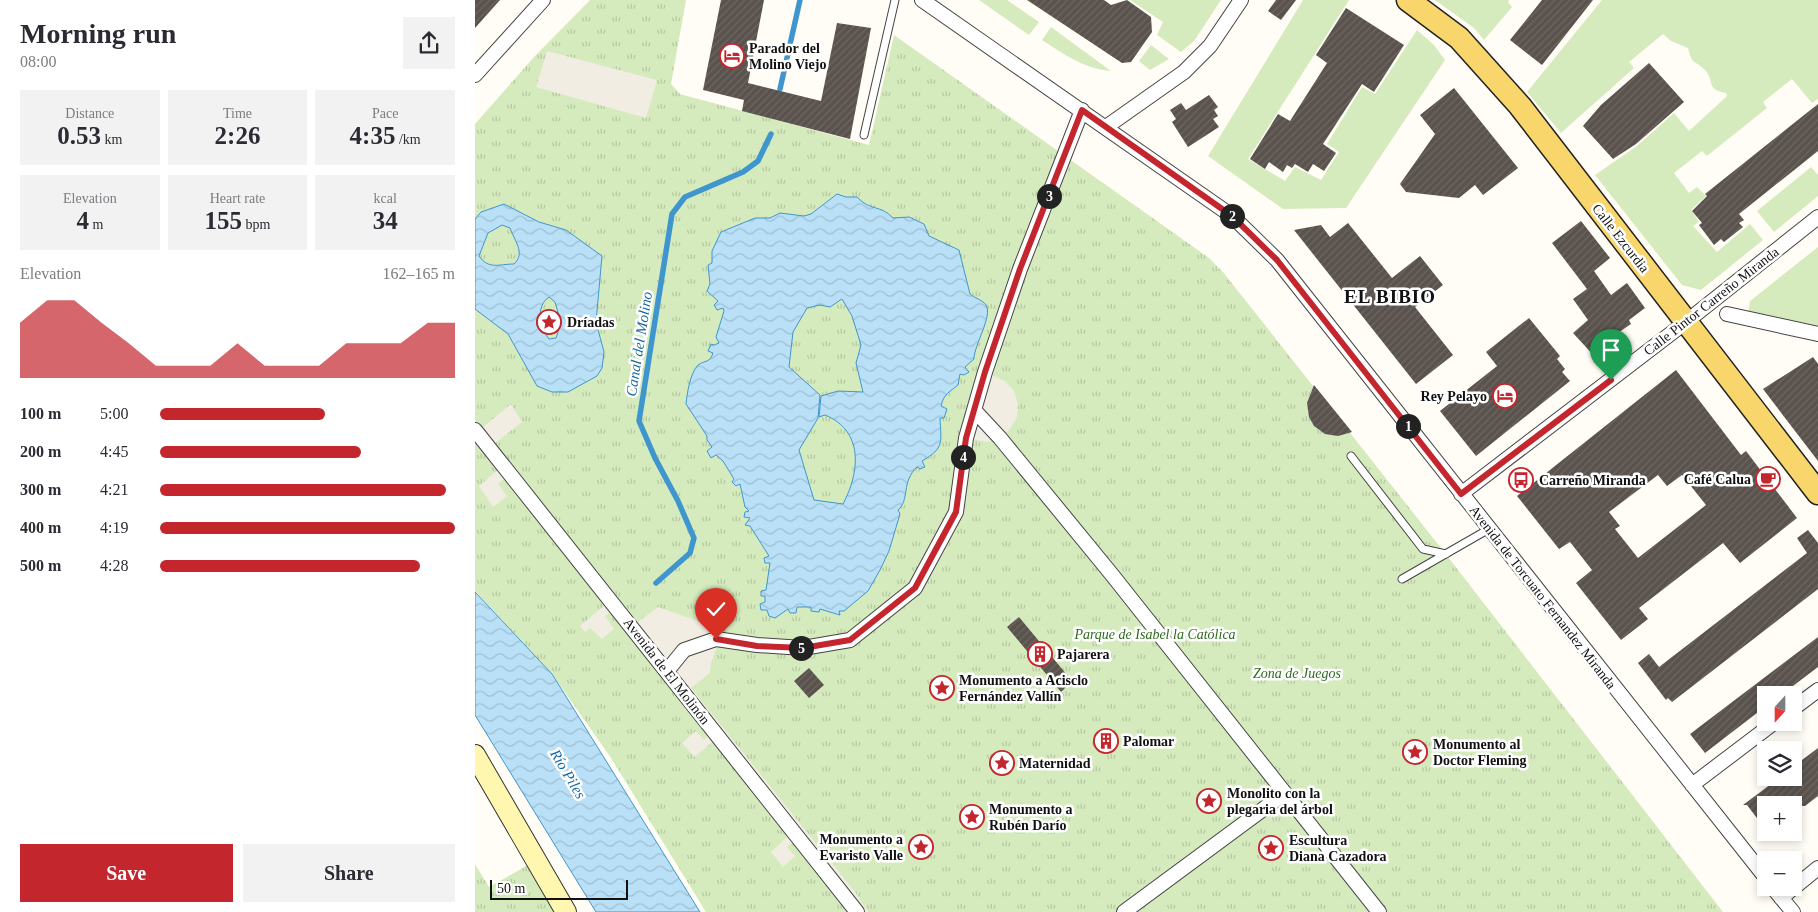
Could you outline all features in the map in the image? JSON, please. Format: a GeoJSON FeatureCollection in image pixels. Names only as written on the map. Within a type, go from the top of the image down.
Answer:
{"type":"FeatureCollection","features":[{"type":"Feature","properties":{"kind":"main road","name":"Calle Ezcurdia"},"geometry":{"type":"LineString","coordinates":[[1408,0],[1459,38],[1520,106],[1818,492]]}},
{"type":"Feature","properties":{"kind":"main road"},"geometry":{"type":"LineString","coordinates":[[475,756],[566,912]]}},
{"type":"Feature","properties":{"kind":"street"},"geometry":{"type":"LineString","coordinates":[[475,75],[543,0]]}},
{"type":"Feature","properties":{"kind":"street","name":"Avenida de Torcuato Fernandez Miranda"},"geometry":{"type":"LineString","coordinates":[[922,0],[1232,216],[1277,260],[1757,867]]}},
{"type":"Feature","properties":{"kind":"street"},"geometry":{"type":"LineString","coordinates":[[1106,127],[1183,72],[1210,46],[1241,0]]}},
{"type":"Feature","properties":{"kind":"street"},"geometry":{"type":"LineString","coordinates":[[667,671],[684,650],[716,639],[757,646],[803,648],[850,640],[915,588],[956,512],[966,438],[985,372],[1020,269],[1082,110]]}},
{"type":"Feature","properties":{"kind":"street","name":"Calle Pintor Carreño Miranda"},"geometry":{"type":"LineString","coordinates":[[1461,494],[1686,322],[1818,217]]}},
{"type":"Feature","properties":{"kind":"street"},"geometry":{"type":"LineString","coordinates":[[1727,314],[1818,334]]}},
{"type":"Feature","properties":{"kind":"street"},"geometry":{"type":"LineString","coordinates":[[974,410],[1000,438],[1113,576],[1379,912]]}},
{"type":"Feature","properties":{"kind":"street","name":"Avenida de El Molinón"},"geometry":{"type":"LineString","coordinates":[[475,430],[857,912]]}},
{"type":"Feature","properties":{"kind":"street"},"geometry":{"type":"LineString","coordinates":[[1803,701],[1818,690]]}},
{"type":"Feature","properties":{"kind":"street"},"geometry":{"type":"LineString","coordinates":[[1692,785],[1763,731]]}},
{"type":"Feature","properties":{"kind":"street"},"geometry":{"type":"LineString","coordinates":[[1124,912],[1285,793]]}},
{"type":"Feature","properties":{"kind":"street"},"geometry":{"type":"LineString","coordinates":[[1802,878],[1818,868]]}},
{"type":"Feature","properties":{"kind":"street"},"geometry":{"type":"LineString","coordinates":[[1780,896],[1793,912]]}},
{"type":"Feature","properties":{"kind":"lane"},"geometry":{"type":"LineString","coordinates":[[865,134],[895,0]]}},
{"type":"Feature","properties":{"kind":"lane"},"geometry":{"type":"LineString","coordinates":[[1351,456],[1423,548],[1445,554]]}},
{"type":"Feature","properties":{"kind":"lane"},"geometry":{"type":"LineString","coordinates":[[1402,579],[1489,529]]}},
{"type":"Feature","properties":{"kind":"green space","name":"Parque de Isabel la Católica"},"geometry":{"type":"Polygon","coordinates":[[[590,0],[686,0],[671,84],[680,94],[869,145],[894,35],[1209,258],[1223,272],[1441,548],[1723,912],[706,912],[611,758],[552,674],[475,591],[475,124],[534,57],[590,0]]]}},
{"type":"Feature","properties":{"kind":"green space"},"geometry":{"type":"Polygon","coordinates":[[[979,0],[1007,0],[1039,22],[1029,35],[979,0]]]}},
{"type":"Feature","properties":{"kind":"green space"},"geometry":{"type":"Polygon","coordinates":[[[1130,0],[1221,0],[1194,41],[1181,52],[1157,35],[1163,22],[1130,0]]]}},
{"type":"Feature","properties":{"kind":"green space"},"geometry":{"type":"Polygon","coordinates":[[[1303,0],[1349,0],[1248,159],[1285,181],[1295,167],[1321,180],[1339,152],[1327,144],[1362,87],[1375,94],[1417,30],[1434,45],[1445,60],[1346,208],[1283,209],[1208,156],[1303,0]]]}},
{"type":"Feature","properties":{"kind":"green space"},"geometry":{"type":"Polygon","coordinates":[[[1435,0],[1509,0],[1508,2],[1512,7],[1484,40],[1474,28],[1435,0]]]}},
{"type":"Feature","properties":{"kind":"green space"},"geometry":{"type":"Polygon","coordinates":[[[1602,0],[1818,0],[1818,99],[1812,103],[1792,79],[1763,102],[1767,108],[1707,156],[1702,151],[1674,173],[1689,193],[1697,187],[1706,196],[1691,210],[1699,222],[1693,226],[1717,252],[1750,224],[1763,240],[1701,290],[1682,285],[1595,175],[1637,146],[1674,113],[1689,131],[1727,96],[1726,93],[1719,92],[1713,87],[1704,69],[1693,61],[1688,48],[1671,41],[1663,34],[1629,62],[1634,68],[1561,133],[1527,92],[1602,0]]]}},
{"type":"Feature","properties":{"kind":"green space"},"geometry":{"type":"Polygon","coordinates":[[[1051,27],[1111,71],[1083,64],[1042,40],[1051,27]]]}},
{"type":"Feature","properties":{"kind":"green space"},"geometry":{"type":"Polygon","coordinates":[[[1151,45],[1169,59],[1150,70],[1139,61],[1151,45]]]}},
{"type":"Feature","properties":{"kind":"green space"},"geometry":{"type":"Polygon","coordinates":[[[1811,167],[1818,175],[1818,196],[1774,232],[1757,211],[1811,167]]]}},
{"type":"Feature","properties":{"kind":"green space"},"geometry":{"type":"Polygon","coordinates":[[[1818,247],[1818,327],[1748,313],[1750,301],[1818,247]]]}},
{"type":"Feature","properties":{"kind":"green space"},"geometry":{"type":"Polygon","coordinates":[[[537,860],[566,912],[475,912],[475,864],[489,887],[537,860]]]}},
{"type":"Feature","properties":{"kind":"shaded area"},"geometry":{"type":"Polygon","coordinates":[[[547,51],[657,80],[646,118],[536,87],[547,51]]]}},
{"type":"Feature","properties":{"kind":"shaded area"},"geometry":{"type":"Polygon","coordinates":[[[985,372],[1005,381],[1014,391],[1018,404],[1017,417],[1010,429],[1000,438],[987,442],[966,438],[985,372]]]}},
{"type":"Feature","properties":{"kind":"shaded area"},"geometry":{"type":"Polygon","coordinates":[[[511,404],[522,422],[494,444],[638,622],[658,607],[723,630],[711,663],[710,673],[691,688],[855,892],[868,912],[850,912],[794,841],[787,847],[795,856],[783,867],[771,852],[789,835],[714,741],[694,757],[682,743],[696,731],[704,740],[709,735],[611,612],[605,616],[614,629],[602,639],[590,628],[585,632],[580,626],[606,604],[505,478],[498,484],[507,496],[493,507],[479,486],[498,470],[475,441],[475,420],[482,428],[511,404]]]}},
{"type":"Feature","properties":{"kind":"water"},"geometry":{"type":"Polygon","coordinates":[[[837,194],[846,197],[857,197],[867,205],[884,211],[893,218],[909,217],[924,224],[929,236],[959,250],[970,294],[986,305],[987,316],[974,359],[965,367],[969,372],[964,375],[960,374],[958,385],[948,393],[942,402],[941,406],[947,409],[944,418],[940,418],[940,444],[935,452],[922,461],[925,467],[920,469],[917,467],[909,479],[904,501],[898,510],[900,514],[889,551],[868,591],[844,611],[839,611],[840,615],[820,609],[819,612],[811,611],[811,607],[797,607],[796,613],[790,613],[788,609],[775,618],[769,616],[767,610],[761,610],[760,604],[765,602],[765,596],[761,596],[761,591],[766,590],[770,563],[765,563],[764,558],[769,556],[750,526],[745,525],[750,518],[744,517],[745,512],[749,511],[745,507],[740,484],[736,486],[732,482],[734,479],[723,461],[716,455],[711,458],[707,451],[712,447],[707,440],[707,436],[686,404],[689,384],[695,369],[710,358],[713,353],[708,351],[711,344],[719,343],[716,337],[724,311],[723,308],[717,310],[714,305],[718,301],[707,291],[710,284],[708,265],[712,263],[712,251],[721,232],[755,218],[770,218],[780,213],[804,216],[811,214],[837,194]],[[842,299],[830,307],[820,305],[807,308],[793,332],[789,367],[820,395],[818,418],[799,450],[814,500],[843,504],[849,492],[855,466],[852,442],[847,431],[838,422],[825,415],[819,417],[821,396],[838,391],[863,392],[856,363],[861,345],[852,316],[842,299]]]}},
{"type":"Feature","properties":{"kind":"water"},"geometry":{"type":"Polygon","coordinates":[[[504,204],[539,222],[566,230],[602,256],[596,322],[604,352],[602,368],[597,376],[568,392],[552,392],[537,386],[508,334],[475,309],[475,219],[481,212],[504,204]],[[502,225],[488,233],[479,256],[491,265],[514,264],[519,255],[518,246],[510,228],[502,225]],[[549,297],[542,306],[540,317],[543,329],[549,339],[556,338],[561,323],[555,302],[549,297]]]}},
{"type":"Feature","properties":{"kind":"water","name":"Río Piles"},"geometry":{"type":"Polygon","coordinates":[[[475,592],[552,674],[700,912],[596,912],[475,715],[475,592]]]}},
{"type":"Feature","properties":{"kind":"water"},"geometry":{"type":"Polygon","coordinates":[[[1409,741],[1424,760],[1420,764],[1410,762],[1404,756],[1403,749],[1409,741]]]}},
{"type":"Feature","properties":{"kind":"building"},"geometry":{"type":"Polygon","coordinates":[[[475,0],[500,0],[475,28],[475,0]]]}},
{"type":"Feature","properties":{"kind":"building","name":"Parador del Molino Viejo"},"geometry":{"type":"Polygon","coordinates":[[[721,0],[764,0],[748,83],[821,101],[837,23],[871,28],[850,139],[742,111],[744,100],[703,90],[721,0]]]}},
{"type":"Feature","properties":{"kind":"building"},"geometry":{"type":"Polygon","coordinates":[[[1027,0],[1104,0],[1111,5],[1127,0],[1151,17],[1152,32],[1131,62],[1122,63],[1027,0]]]}},
{"type":"Feature","properties":{"kind":"building"},"geometry":{"type":"Polygon","coordinates":[[[1276,0],[1296,0],[1281,20],[1268,11],[1276,0]]]}},
{"type":"Feature","properties":{"kind":"building"},"geometry":{"type":"Polygon","coordinates":[[[1542,0],[1593,0],[1542,65],[1510,40],[1542,0]]]}},
{"type":"Feature","properties":{"kind":"building"},"geometry":{"type":"Polygon","coordinates":[[[1346,8],[1404,45],[1374,92],[1362,84],[1323,144],[1336,153],[1324,171],[1313,164],[1308,172],[1295,164],[1292,168],[1287,165],[1283,172],[1269,162],[1265,169],[1250,159],[1278,114],[1290,121],[1327,63],[1316,55],[1346,8]]]}},
{"type":"Feature","properties":{"kind":"building"},"geometry":{"type":"Polygon","coordinates":[[[1649,63],[1684,102],[1636,144],[1613,159],[1583,126],[1601,105],[1649,63]]]}},
{"type":"Feature","properties":{"kind":"building"},"geometry":{"type":"Polygon","coordinates":[[[1454,88],[1518,168],[1483,195],[1475,185],[1459,198],[1406,192],[1400,184],[1435,134],[1420,115],[1454,88]]]}},
{"type":"Feature","properties":{"kind":"building"},"geometry":{"type":"Polygon","coordinates":[[[1209,95],[1218,107],[1214,110],[1218,116],[1213,119],[1219,127],[1188,147],[1172,122],[1176,119],[1170,110],[1181,103],[1186,110],[1209,95]]]}},
{"type":"Feature","properties":{"kind":"building"},"geometry":{"type":"Polygon","coordinates":[[[1818,104],[1818,151],[1739,214],[1744,220],[1739,223],[1743,227],[1724,242],[1721,239],[1714,245],[1699,225],[1702,223],[1692,211],[1707,196],[1705,194],[1818,104]]]}},
{"type":"Feature","properties":{"kind":"building"},"geometry":{"type":"Polygon","coordinates":[[[1581,221],[1610,258],[1594,271],[1611,295],[1627,283],[1645,308],[1629,320],[1631,324],[1615,335],[1618,338],[1596,358],[1573,333],[1588,320],[1573,299],[1587,289],[1552,243],[1581,221]]]}},
{"type":"Feature","properties":{"kind":"building"},"geometry":{"type":"Polygon","coordinates":[[[1348,223],[1392,278],[1420,256],[1443,285],[1415,307],[1453,355],[1416,384],[1294,230],[1321,225],[1330,237],[1348,223]]]}},
{"type":"Feature","properties":{"kind":"building","name":"Rey Pelayo"},"geometry":{"type":"Polygon","coordinates":[[[1529,318],[1560,356],[1557,359],[1565,369],[1562,372],[1570,381],[1476,456],[1440,411],[1497,366],[1486,352],[1529,318]]]}},
{"type":"Feature","properties":{"kind":"building"},"geometry":{"type":"Polygon","coordinates":[[[1813,357],[1818,364],[1818,461],[1763,389],[1813,357]]]}},
{"type":"Feature","properties":{"kind":"building"},"geometry":{"type":"Polygon","coordinates":[[[1676,370],[1741,455],[1746,451],[1797,518],[1740,563],[1723,543],[1639,608],[1648,619],[1621,640],[1576,583],[1592,570],[1570,542],[1559,549],[1517,496],[1676,370]],[[1658,475],[1609,512],[1620,526],[1615,529],[1638,558],[1706,505],[1682,475],[1667,486],[1658,475]]]}},
{"type":"Feature","properties":{"kind":"building"},"geometry":{"type":"Polygon","coordinates":[[[1314,385],[1352,432],[1338,436],[1325,434],[1314,426],[1309,417],[1307,403],[1314,385]]]}},
{"type":"Feature","properties":{"kind":"building"},"geometry":{"type":"Polygon","coordinates":[[[1808,530],[1818,543],[1818,589],[1672,702],[1668,698],[1666,700],[1638,663],[1649,654],[1659,667],[1807,553],[1797,538],[1808,530]]]}},
{"type":"Feature","properties":{"kind":"building","name":"Pajarera"},"geometry":{"type":"Polygon","coordinates":[[[1019,617],[1072,681],[1061,692],[1007,627],[1019,617]]]}},
{"type":"Feature","properties":{"kind":"building"},"geometry":{"type":"Polygon","coordinates":[[[1818,637],[1818,667],[1793,686],[1757,686],[1757,713],[1705,753],[1690,734],[1818,637]]]}},
{"type":"Feature","properties":{"kind":"building"},"geometry":{"type":"Polygon","coordinates":[[[809,668],[824,685],[809,698],[794,681],[809,668]]]}},
{"type":"Feature","properties":{"kind":"building"},"geometry":{"type":"Polygon","coordinates":[[[1818,748],[1818,796],[1805,806],[1802,806],[1802,796],[1757,796],[1757,818],[1747,805],[1743,805],[1768,786],[1802,786],[1802,760],[1818,748]]]}},
{"type":"Feature","properties":{"kind":"waterway","name":"Canal del Molino"},"geometry":{"type":"LineString","coordinates":[[780,89],[800,0]]}},
{"type":"Feature","properties":{"kind":"waterway","name":"Canal del Molino"},"geometry":{"type":"LineString","coordinates":[[656,583],[690,553],[694,538],[639,421],[672,214],[685,197],[743,172],[758,161],[771,134]]}},
{"type":"Feature","properties":{"kind":"place","name":"Parador del Molino Viejo"},"geometry":{"type":"Point","coordinates":[732,56]}},
{"type":"Feature","properties":{"kind":"place","name":"Dríadas"},"geometry":{"type":"Point","coordinates":[549,322]}},
{"type":"Feature","properties":{"kind":"place","name":"Rey Pelayo"},"geometry":{"type":"Point","coordinates":[1505,396]}},
{"type":"Feature","properties":{"kind":"place","name":"Café Calua"},"geometry":{"type":"Point","coordinates":[1768,479]}},
{"type":"Feature","properties":{"kind":"place","name":"Carreño Miranda"},"geometry":{"type":"Point","coordinates":[1521,480]}},
{"type":"Feature","properties":{"kind":"place","name":"Pajarera"},"geometry":{"type":"Point","coordinates":[1040,654]}},
{"type":"Feature","properties":{"kind":"place","name":"Monumento a Acisclo Fernández Vallín"},"geometry":{"type":"Point","coordinates":[942,688]}},
{"type":"Feature","properties":{"kind":"place","name":"Palomar"},"geometry":{"type":"Point","coordinates":[1106,741]}},
{"type":"Feature","properties":{"kind":"place","name":"Monumento al Doctor Fleming"},"geometry":{"type":"Point","coordinates":[1415,752]}},
{"type":"Feature","properties":{"kind":"place","name":"Maternidad"},"geometry":{"type":"Point","coordinates":[1002,763]}},
{"type":"Feature","properties":{"kind":"place","name":"Monolito con la plegaria del árbol"},"geometry":{"type":"Point","coordinates":[1209,801]}},
{"type":"Feature","properties":{"kind":"place","name":"Monumento a Rubén Darío"},"geometry":{"type":"Point","coordinates":[972,817]}},
{"type":"Feature","properties":{"kind":"place","name":"Monumento a Evaristo Valle"},"geometry":{"type":"Point","coordinates":[921,847]}},
{"type":"Feature","properties":{"kind":"place","name":"Escultura Diana Cazadora"},"geometry":{"type":"Point","coordinates":[1271,848]}},
{"type":"Feature","properties":{"kind":"district","name":"EL BIBIO"},"geometry":{"type":"Point","coordinates":[1390,296]}},
{"type":"Feature","properties":{"kind":"route"},"geometry":{"type":"LineString","coordinates":[[716,639],[757,646],[803,648],[850,640],[915,588],[956,512],[966,438],[985,372],[1020,269],[1073,139],[1082,110],[1232,216],[1277,260],[1461,494],[1611,380]]}},
{"type":"Feature","properties":{"kind":"park label","name":"Zona de Juegos"},"geometry":{"type":"Point","coordinates":[1297,673]}}]}
